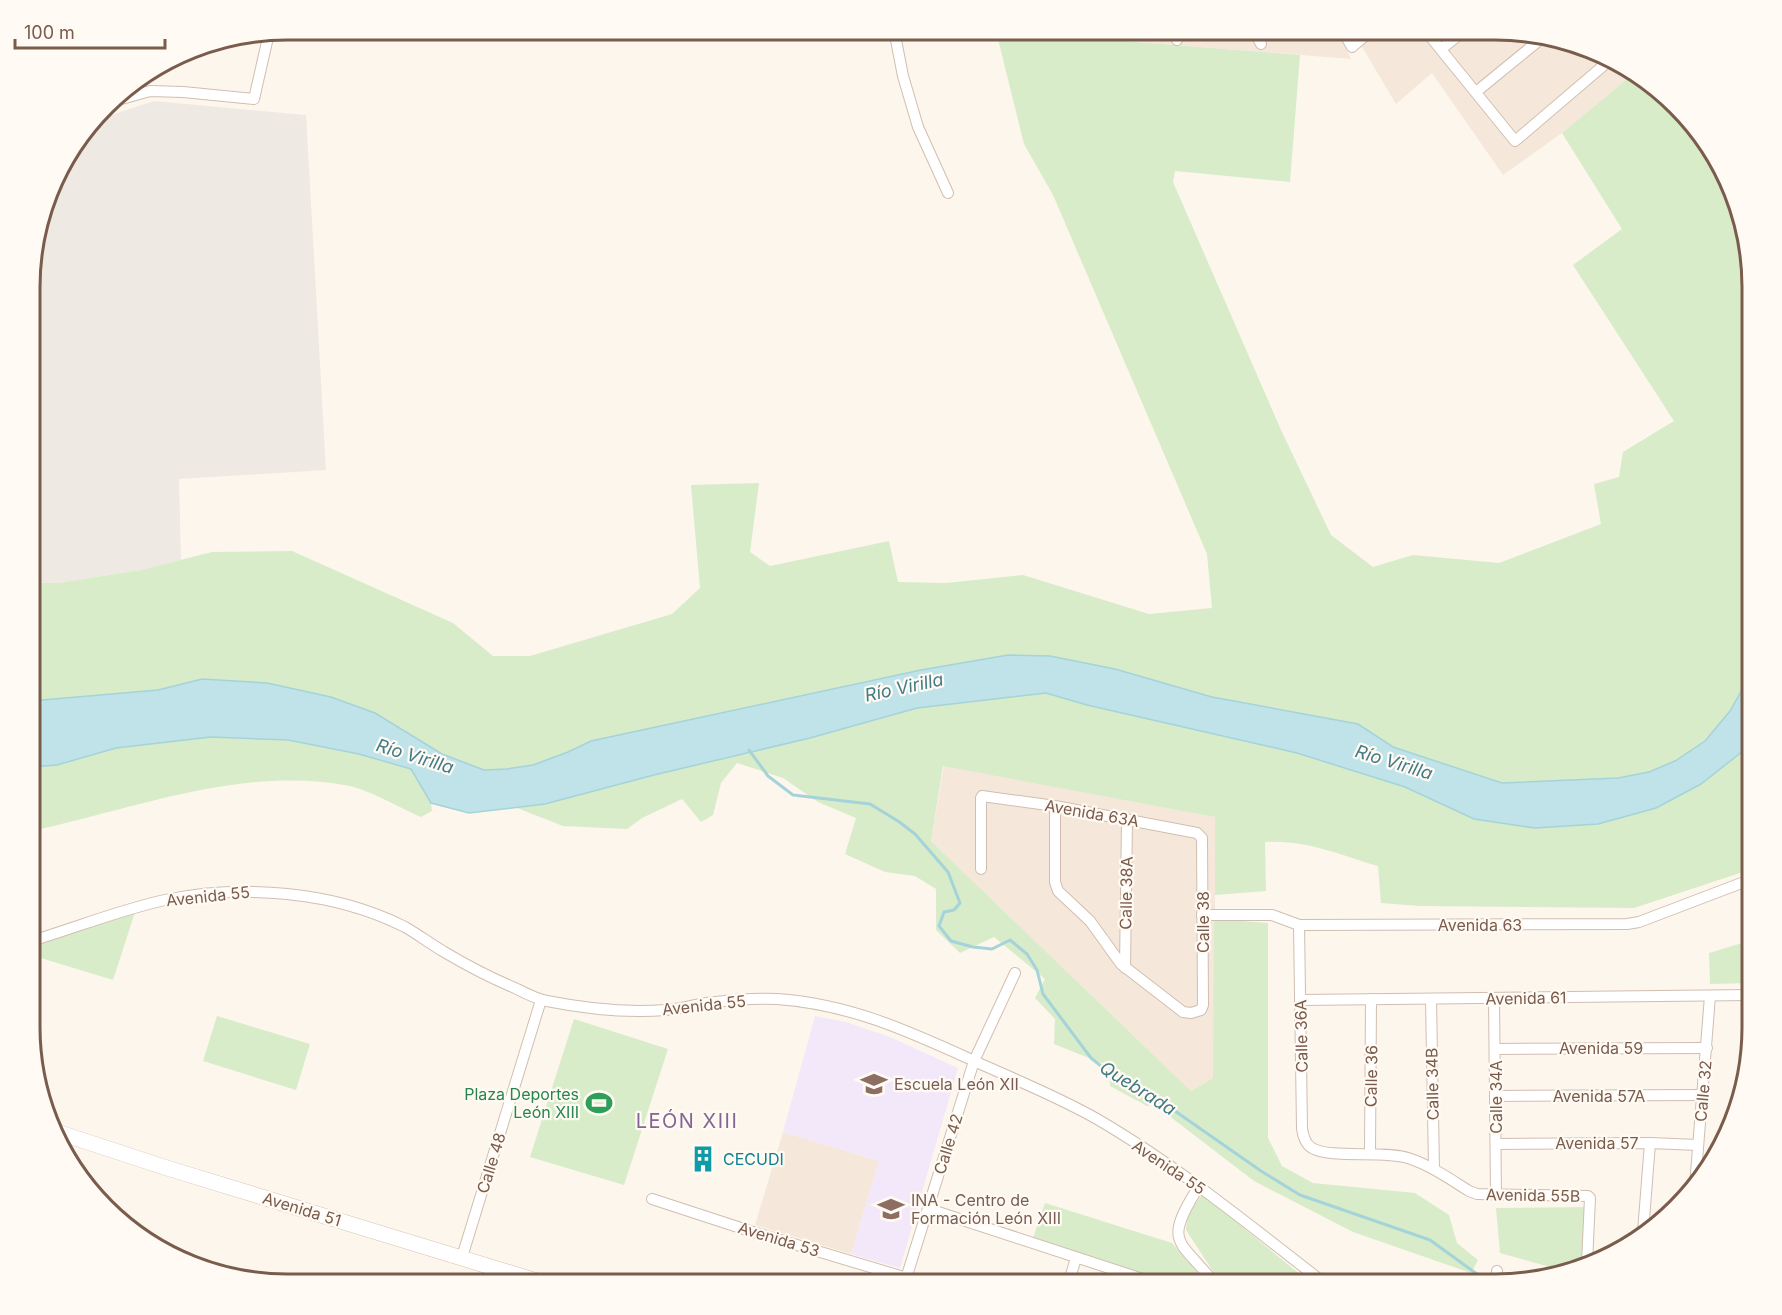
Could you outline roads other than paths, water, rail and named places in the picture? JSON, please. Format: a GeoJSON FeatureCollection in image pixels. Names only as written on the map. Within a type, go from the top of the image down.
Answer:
{"type":"FeatureCollection","features":[{"type":"Feature","properties":{"kind":"street"},"geometry":{"type":"LineString","coordinates":[[896,40],[903,76],[918,127],[948,193]]}},
{"type":"Feature","properties":{"kind":"street"},"geometry":{"type":"LineString","coordinates":[[1259,40],[1261,44]]}},
{"type":"Feature","properties":{"kind":"street"},"geometry":{"type":"LineString","coordinates":[[1348,40],[1352,47],[1360,40]]}},
{"type":"Feature","properties":{"kind":"street"},"geometry":{"type":"LineString","coordinates":[[1433,40],[1515,141],[1603,66]]}},
{"type":"Feature","properties":{"kind":"street"},"geometry":{"type":"LineString","coordinates":[[1441,49],[1452,40]]}},
{"type":"Feature","properties":{"kind":"street"},"geometry":{"type":"LineString","coordinates":[[132,96],[150,91],[254,99],[267,41]]}},
{"type":"Feature","properties":{"kind":"street"},"geometry":{"type":"LineString","coordinates":[[1476,92],[1535,44]]}},
{"type":"Feature","properties":{"kind":"street","name":"Avenida 63A"},"geometry":{"type":"LineString","coordinates":[[981,869],[981,798],[983,796],[1055,806],[1199,834]]}},
{"type":"Feature","properties":{"kind":"street"},"geometry":{"type":"LineString","coordinates":[[1055,806],[1055,882],[1058,891],[1090,921],[1125,968]]}},
{"type":"Feature","properties":{"kind":"street","name":"Calle 38A"},"geometry":{"type":"LineString","coordinates":[[1125,968],[1127,819]]}},
{"type":"Feature","properties":{"kind":"street","name":"Calle 38"},"geometry":{"type":"LineString","coordinates":[[1125,968],[1183,1012],[1191,1013],[1201,1010],[1203,1005],[1202,838],[1199,834]]}},
{"type":"Feature","properties":{"kind":"street","name":"Avenida 63"},"geometry":{"type":"LineString","coordinates":[[1202,915],[1272,915],[1299,925],[1627,924],[1639,922],[1742,883]]}},
{"type":"Feature","properties":{"kind":"street","name":"Avenida 55"},"geometry":{"type":"LineString","coordinates":[[40,938],[166,900],[253,890],[305,896],[358,909],[404,927],[494,980],[541,1000],[623,1012],[670,1010],[707,1003],[777,999],[843,1009],[891,1023],[1097,1119],[1199,1186],[1306,1274]]}},
{"type":"Feature","properties":{"kind":"street","name":"Calle 36A"},"geometry":{"type":"LineString","coordinates":[[1299,925],[1302,1128],[1309,1145]]}},
{"type":"Feature","properties":{"kind":"street","name":"Calle 42"},"geometry":{"type":"LineString","coordinates":[[907,1274],[974,1061],[1015,973]]}},
{"type":"Feature","properties":{"kind":"street","name":"Avenida 61"},"geometry":{"type":"LineString","coordinates":[[1300,1000],[1742,995]]}},
{"type":"Feature","properties":{"kind":"street","name":"Calle 32"},"geometry":{"type":"LineString","coordinates":[[1696,1170],[1710,996]]}},
{"type":"Feature","properties":{"kind":"street","name":"Calle 34A"},"geometry":{"type":"LineString","coordinates":[[1494,998],[1496,1195]]}},
{"type":"Feature","properties":{"kind":"street","name":"Calle 36"},"geometry":{"type":"LineString","coordinates":[[1370,1153],[1371,999]]}},
{"type":"Feature","properties":{"kind":"street","name":"Calle 34B"},"geometry":{"type":"LineString","coordinates":[[1431,999],[1434,1169]]}},
{"type":"Feature","properties":{"kind":"street","name":"Calle 48"},"geometry":{"type":"LineString","coordinates":[[462,1257],[541,1000]]}},
{"type":"Feature","properties":{"kind":"street","name":"Avenida 59"},"geometry":{"type":"LineString","coordinates":[[1496,1049],[1707,1048]]}},
{"type":"Feature","properties":{"kind":"street","name":"Avenida 57A"},"geometry":{"type":"LineString","coordinates":[[1496,1096],[1702,1095]]}},
{"type":"Feature","properties":{"kind":"street","name":"Avenida 51"},"geometry":{"type":"LineString","coordinates":[[65,1135],[515,1274]]}},
{"type":"Feature","properties":{"kind":"street"},"geometry":{"type":"LineString","coordinates":[[1644,1224],[1650,1143]]}},
{"type":"Feature","properties":{"kind":"street","name":"Avenida 57"},"geometry":{"type":"LineString","coordinates":[[1496,1144],[1698,1145]]}},
{"type":"Feature","properties":{"kind":"street","name":"Avenida 55B"},"geometry":{"type":"LineString","coordinates":[[1309,1145],[1327,1153],[1400,1155],[1434,1169],[1471,1192],[1496,1195],[1589,1197],[1587,1257]]}},
{"type":"Feature","properties":{"kind":"street"},"geometry":{"type":"LineString","coordinates":[[1199,1186],[1182,1213],[1177,1228],[1179,1241],[1206,1274]]}},
{"type":"Feature","properties":{"kind":"street","name":"Avenida 53"},"geometry":{"type":"LineString","coordinates":[[652,1198],[883,1274]]}},
{"type":"Feature","properties":{"kind":"street"},"geometry":{"type":"LineString","coordinates":[[929,1209],[1126,1274]]}},
{"type":"Feature","properties":{"kind":"street"},"geometry":{"type":"LineString","coordinates":[[1071,1274],[1076,1258]]}},
{"type":"Feature","properties":{"kind":"water","name":"Río Virilla"},"geometry":{"type":"Polygon","coordinates":[[[1008,655],[1050,656],[1115,669],[1212,697],[1358,724],[1393,747],[1502,783],[1618,778],[1649,772],[1675,761],[1705,741],[1730,711],[1742,690],[1742,752],[1701,784],[1656,808],[1598,824],[1535,828],[1474,819],[1405,787],[1297,753],[1087,705],[1046,693],[917,708],[810,738],[545,804],[469,813],[431,803],[411,769],[359,754],[288,740],[211,737],[116,748],[57,765],[40,766],[40,700],[158,690],[202,679],[267,683],[331,697],[375,713],[442,754],[484,770],[533,765],[591,741],[921,670],[1008,655]]]}},
{"type":"Feature","properties":{"kind":"waterway","name":"Quebrada"},"geometry":{"type":"LineString","coordinates":[[749,750],[768,776],[793,795],[870,804],[915,834],[948,872],[960,903],[954,910],[944,912],[939,926],[951,941],[992,949],[1010,940],[1027,954],[1037,970],[1043,994],[1091,1058],[1111,1074],[1132,1081],[1261,1171],[1300,1195],[1430,1240],[1477,1274]]}},
{"type":"Feature","properties":{"kind":"place","name":"Escuela León XII"},"geometry":{"type":"Point","coordinates":[874,1084]}},
{"type":"Feature","properties":{"kind":"place","name":"Plaza Deportes León XIII"},"geometry":{"type":"Point","coordinates":[599,1103]}},
{"type":"Feature","properties":{"kind":"place","name":"CECUDI"},"geometry":{"type":"Point","coordinates":[703,1159]}},
{"type":"Feature","properties":{"kind":"place","name":"INA - Centro de Formación León XIII"},"geometry":{"type":"Point","coordinates":[891,1209]}},
{"type":"Feature","properties":{"kind":"district","name":"LEÓN XIII"},"geometry":{"type":"Point","coordinates":[687,1121]}}]}
